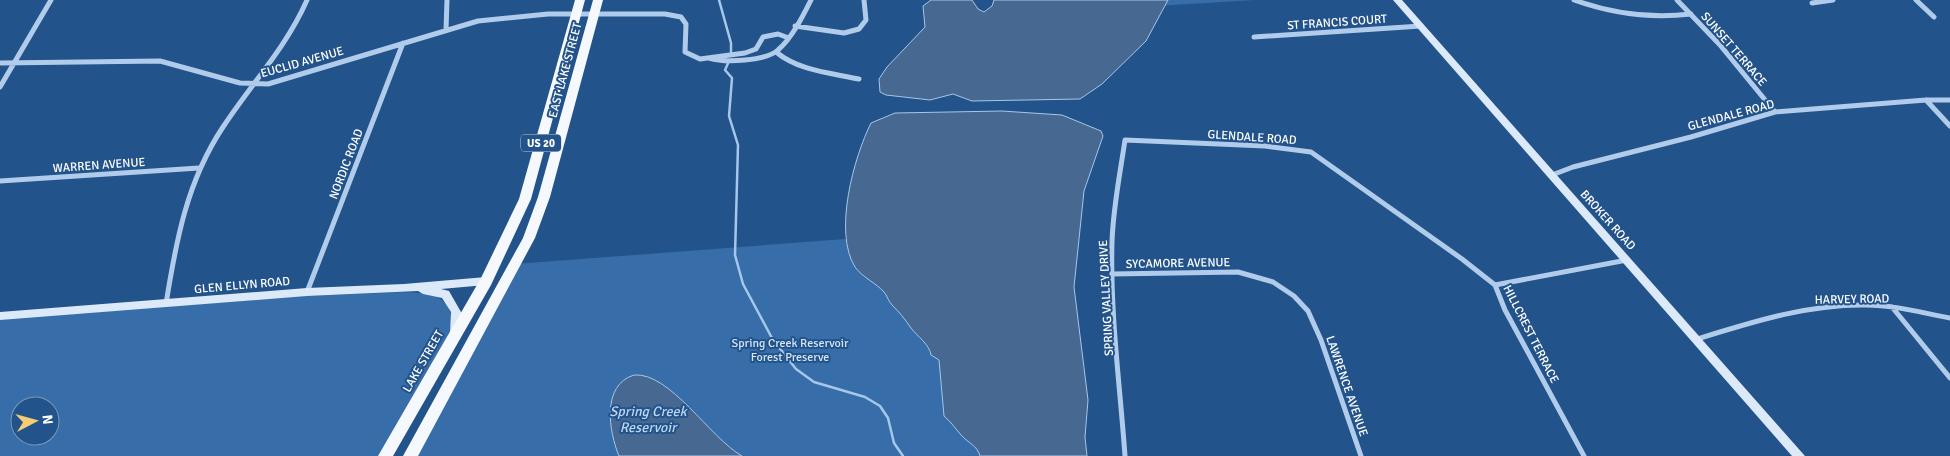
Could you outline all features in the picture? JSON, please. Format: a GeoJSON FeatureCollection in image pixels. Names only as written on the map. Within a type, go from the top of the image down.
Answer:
{"type":"FeatureCollection","features":[{"type":"Feature","properties":{"kind":"main road","name":"EAST LAKE STREET"},"geometry":{"type":"LineString","coordinates":[[486,281],[525,199],[580,0]]}},
{"type":"Feature","properties":{"kind":"main road","name":"EAST LAKE STREET"},"geometry":{"type":"LineString","coordinates":[[503,286],[529,238],[544,197],[598,0]]}},
{"type":"Feature","properties":{"kind":"main road"},"geometry":{"type":"LineString","coordinates":[[486,281],[503,286]]}},
{"type":"Feature","properties":{"kind":"main road","name":"LAKE STREET"},"geometry":{"type":"LineString","coordinates":[[385,456],[486,281]]}},
{"type":"Feature","properties":{"kind":"main road","name":"US 20"},"geometry":{"type":"LineString","coordinates":[[410,456],[503,286]]}},
{"type":"Feature","properties":{"kind":"street"},"geometry":{"type":"LineString","coordinates":[[0,87],[51,0]]}},
{"type":"Feature","properties":{"kind":"street"},"geometry":{"type":"LineString","coordinates":[[166,304],[175,241],[186,202],[199,168],[223,126],[286,42],[307,0]]}},
{"type":"Feature","properties":{"kind":"street"},"geometry":{"type":"LineString","coordinates":[[446,30],[448,0]]}},
{"type":"Feature","properties":{"kind":"street"},"geometry":{"type":"LineString","coordinates":[[708,58],[717,62],[776,52],[784,45],[786,37],[811,0]]}},
{"type":"Feature","properties":{"kind":"street"},"geometry":{"type":"LineString","coordinates":[[795,26],[844,33],[859,29],[866,20],[864,0]]}},
{"type":"Feature","properties":{"kind":"street","name":"BROKER ROAD"},"geometry":{"type":"LineString","coordinates":[[1398,0],[1800,456]]}},
{"type":"Feature","properties":{"kind":"street"},"geometry":{"type":"LineString","coordinates":[[1574,0],[1607,12],[1635,17],[1667,18],[1692,14]]}},
{"type":"Feature","properties":{"kind":"street","name":"SUNSET TERRACE"},"geometry":{"type":"LineString","coordinates":[[1677,0],[1726,52],[1775,112]]}},
{"type":"Feature","properties":{"kind":"street"},"geometry":{"type":"LineString","coordinates":[[1812,3],[1833,0]]}},
{"type":"Feature","properties":{"kind":"street"},"geometry":{"type":"LineString","coordinates":[[1916,0],[1934,17]]}},
{"type":"Feature","properties":{"kind":"street","name":"EUCLID AVENUE"},"geometry":{"type":"LineString","coordinates":[[0,63],[160,61],[182,64],[233,81],[255,85],[268,84],[492,18],[576,14],[666,14],[681,17],[686,24],[686,52],[700,59],[708,58]]}},
{"type":"Feature","properties":{"kind":"street","name":"ST FRANCIS COURT"},"geometry":{"type":"LineString","coordinates":[[1254,37],[1421,26]]}},
{"type":"Feature","properties":{"kind":"street"},"geometry":{"type":"LineString","coordinates":[[708,58],[726,54],[745,53],[756,49],[763,37],[778,34],[786,37]]}},
{"type":"Feature","properties":{"kind":"street","name":"NORDIC ROAD"},"geometry":{"type":"LineString","coordinates":[[307,292],[403,43]]}},
{"type":"Feature","properties":{"kind":"street"},"geometry":{"type":"LineString","coordinates":[[776,52],[783,59],[796,64],[859,79]]}},
{"type":"Feature","properties":{"kind":"street"},"geometry":{"type":"LineString","coordinates":[[1926,100],[1950,126]]}},
{"type":"Feature","properties":{"kind":"street","name":"GLENDALE ROAD"},"geometry":{"type":"LineString","coordinates":[[1552,175],[1573,167],[1775,112],[1926,100],[1950,100]]}},
{"type":"Feature","properties":{"kind":"street","name":"GLENDALE ROAD"},"geometry":{"type":"LineString","coordinates":[[1125,140],[1265,146],[1311,152],[1364,190]]}},
{"type":"Feature","properties":{"kind":"street","name":"SPRING VALLEY DRIVE"},"geometry":{"type":"LineString","coordinates":[[1125,140],[1115,204],[1112,274],[1125,456]]}},
{"type":"Feature","properties":{"kind":"street","name":"WARREN AVENUE"},"geometry":{"type":"LineString","coordinates":[[0,181],[199,168]]}},
{"type":"Feature","properties":{"kind":"street","name":"HILLCREST TERRACE"},"geometry":{"type":"LineString","coordinates":[[1364,190],[1462,259],[1495,285],[1505,310],[1584,456]]}},
{"type":"Feature","properties":{"kind":"street"},"geometry":{"type":"LineString","coordinates":[[1495,285],[1627,260]]}},
{"type":"Feature","properties":{"kind":"street","name":"SYCAMORE AVENUE"},"geometry":{"type":"LineString","coordinates":[[1112,274],[1228,272],[1253,275],[1273,282],[1294,296],[1308,311],[1314,323]]}},
{"type":"Feature","properties":{"kind":"street","name":"GLEN ELLYN ROAD"},"geometry":{"type":"LineString","coordinates":[[0,316],[307,292],[404,288],[486,281]]}},
{"type":"Feature","properties":{"kind":"street"},"geometry":{"type":"LineString","coordinates":[[404,288],[428,290],[444,294],[456,312],[455,336]]}},
{"type":"Feature","properties":{"kind":"street","name":"HARVEY ROAD"},"geometry":{"type":"LineString","coordinates":[[1697,339],[1789,312],[1833,306],[1892,307],[1950,318]]}},
{"type":"Feature","properties":{"kind":"street"},"geometry":{"type":"LineString","coordinates":[[1892,307],[1950,378]]}},
{"type":"Feature","properties":{"kind":"street","name":"LAWRENCE AVENUE"},"geometry":{"type":"LineString","coordinates":[[1314,323],[1361,456]]}},
{"type":"Feature","properties":{"kind":"green space"},"geometry":{"type":"Polygon","coordinates":[[[1154,0],[1255,0],[1156,6],[1154,0]]]}},
{"type":"Feature","properties":{"kind":"green space","name":"Spring Creek Reservoir Forest Preserve"},"geometry":{"type":"Polygon","coordinates":[[[845,239],[898,301],[1006,456],[411,456],[515,264],[845,239]]]}},
{"type":"Feature","properties":{"kind":"green space"},"geometry":{"type":"Polygon","coordinates":[[[404,292],[426,294],[439,298],[449,308],[451,315],[450,335],[382,456],[0,456],[0,319],[305,296],[404,292]]]}},
{"type":"Feature","properties":{"kind":"water"},"geometry":{"type":"Polygon","coordinates":[[[931,0],[972,0],[978,9],[984,12],[992,6],[994,0],[1168,0],[1146,41],[1102,84],[1080,99],[972,101],[953,94],[930,100],[886,95],[880,92],[879,79],[887,67],[925,27],[923,6],[931,0]]]}},
{"type":"Feature","properties":{"kind":"water"},"geometry":{"type":"Polygon","coordinates":[[[1002,111],[1062,115],[1101,131],[1103,136],[1084,191],[1074,287],[1088,400],[1085,437],[1087,456],[980,456],[975,447],[944,416],[939,360],[931,355],[926,344],[884,292],[858,271],[849,252],[846,235],[848,195],[858,155],[871,123],[895,113],[1002,111]]]}},
{"type":"Feature","properties":{"kind":"water","name":"Spring Creek Reservoir"},"geometry":{"type":"Polygon","coordinates":[[[634,375],[648,377],[662,384],[742,456],[619,456],[612,435],[610,410],[612,399],[616,388],[623,380],[634,375]]]}},
{"type":"Feature","properties":{"kind":"waterway"},"geometry":{"type":"LineString","coordinates":[[719,0],[731,43],[731,56]]}},
{"type":"Feature","properties":{"kind":"waterway"},"geometry":{"type":"LineString","coordinates":[[729,61],[725,70],[732,78],[729,116],[738,145],[735,255],[743,284],[773,340],[796,369],[814,382],[865,397],[880,406],[888,418],[894,443],[903,456]]}}]}
